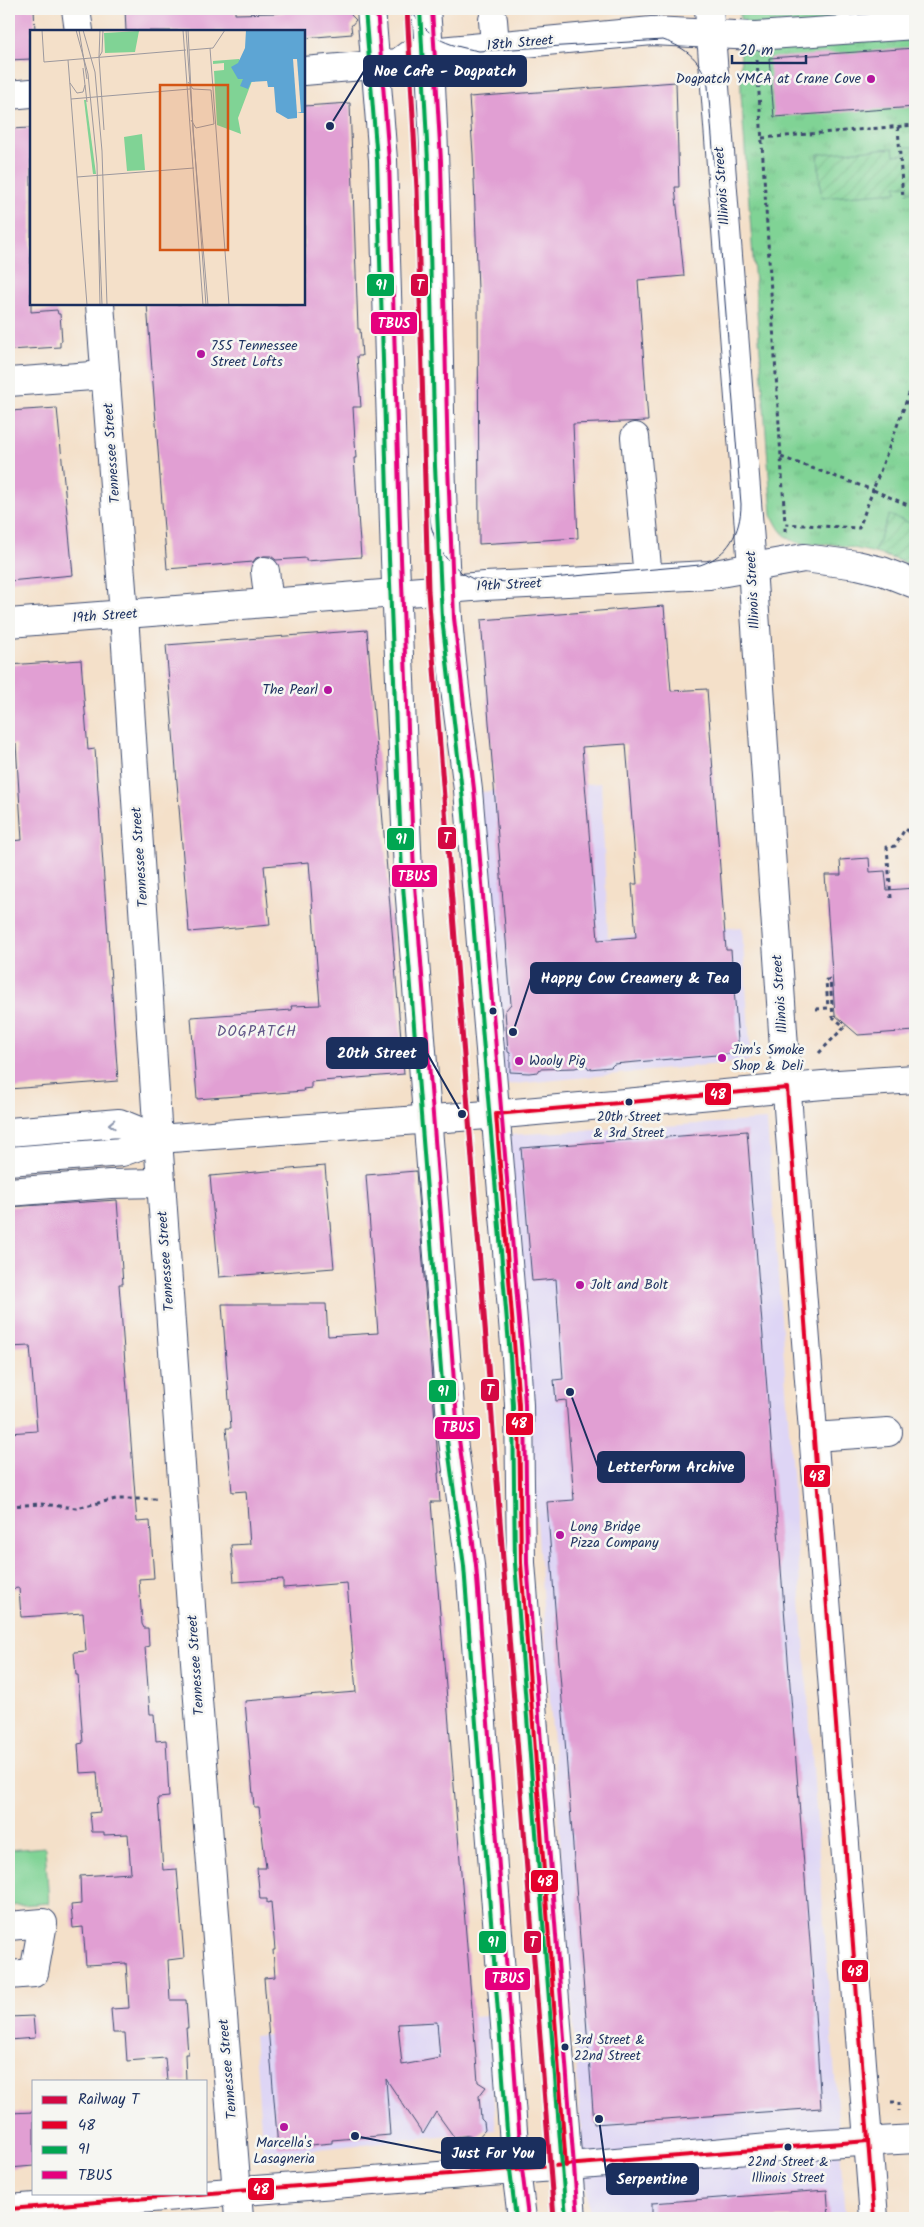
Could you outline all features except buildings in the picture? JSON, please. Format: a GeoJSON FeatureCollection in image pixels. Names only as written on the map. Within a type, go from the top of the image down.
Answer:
{"type":"FeatureCollection","features":[{"type":"Feature","properties":{"kind":"street"},"geometry":{"type":"LineString","coordinates":[[76,9],[79,30]]}},
{"type":"Feature","properties":{"kind":"street"},"geometry":{"type":"LineString","coordinates":[[371,9],[384,168],[396,593],[408,872],[452,1433],[470,1565],[516,2170],[522,2218]]}},
{"type":"Feature","properties":{"kind":"street"},"geometry":{"type":"LineString","coordinates":[[426,9],[434,134],[447,589],[456,698],[468,790],[519,1405],[521,1563],[566,2166],[572,2218]]}},
{"type":"Feature","properties":{"kind":"street","name":"18th Street"},"geometry":{"type":"LineString","coordinates":[[305,71],[398,63],[410,54],[429,52],[494,32],[652,31],[710,22],[755,36],[915,25]]}},
{"type":"Feature","properties":{"kind":"street","name":"Illinois Street"},"geometry":{"type":"LineString","coordinates":[[710,22],[752,567],[787,1088],[813,1437],[874,2218]]}},
{"type":"Feature","properties":{"kind":"street"},"geometry":{"type":"LineString","coordinates":[[9,95],[30,93]]}},
{"type":"Feature","properties":{"kind":"street","name":"Tennessee Street"},"geometry":{"type":"LineString","coordinates":[[100,305],[124,615],[161,1183],[238,2205]]}},
{"type":"Feature","properties":{"kind":"street"},"geometry":{"type":"LineString","coordinates":[[9,382],[106,375]]}},
{"type":"Feature","properties":{"kind":"street"},"geometry":{"type":"LineString","coordinates":[[634,438],[648,578]]}},
{"type":"Feature","properties":{"kind":"street","name":"19th Street"},"geometry":{"type":"LineString","coordinates":[[9,623],[447,589],[709,575],[804,558],[830,560],[882,571],[915,584]]}},
{"type":"Feature","properties":{"kind":"street"},"geometry":{"type":"LineString","coordinates":[[265,571],[269,603]]}},
{"type":"Feature","properties":{"kind":"street"},"geometry":{"type":"LineString","coordinates":[[9,1161],[122,1152],[158,1139],[496,1114],[787,1088],[915,1079]]}},
{"type":"Feature","properties":{"kind":"street"},"geometry":{"type":"LineString","coordinates":[[9,1132],[119,1123],[158,1139]]}},
{"type":"Feature","properties":{"kind":"street"},"geometry":{"type":"LineString","coordinates":[[9,1192],[110,1184],[161,1183]]}},
{"type":"Feature","properties":{"kind":"street"},"geometry":{"type":"LineString","coordinates":[[813,1437],[888,1432]]}},
{"type":"Feature","properties":{"kind":"street"},"geometry":{"type":"LineString","coordinates":[[9,1926],[42,1924],[34,1973],[9,1975]]}},
{"type":"Feature","properties":{"kind":"street"},"geometry":{"type":"LineString","coordinates":[[9,2210],[238,2205],[516,2170],[790,2146],[915,2139]]}},
{"type":"Feature","properties":{"kind":"path"},"geometry":{"type":"LineString","coordinates":[[755,36],[785,534]]}},
{"type":"Feature","properties":{"kind":"path"},"geometry":{"type":"LineString","coordinates":[[762,138],[915,125]]}},
{"type":"Feature","properties":{"kind":"path"},"geometry":{"type":"LineString","coordinates":[[898,127],[903,199]]}},
{"type":"Feature","properties":{"kind":"path"},"geometry":{"type":"LineString","coordinates":[[785,524],[859,528],[915,378]]}},
{"type":"Feature","properties":{"kind":"path"},"geometry":{"type":"LineString","coordinates":[[781,457],[873,490],[915,508]]}},
{"type":"Feature","properties":{"kind":"path"},"geometry":{"type":"LineString","coordinates":[[891,898],[887,846],[895,846],[905,829],[915,835]]}},
{"type":"Feature","properties":{"kind":"path"},"geometry":{"type":"LineString","coordinates":[[816,1009],[828,1008],[826,980],[830,980],[833,1017],[846,1026],[819,1053]]}},
{"type":"Feature","properties":{"kind":"path"},"geometry":{"type":"LineString","coordinates":[[9,1506],[41,1504],[76,1508],[116,1499],[184,1498]]}},
{"type":"Feature","properties":{"kind":"path"},"geometry":{"type":"LineString","coordinates":[[886,2103],[899,2102],[899,2111]]}},
{"type":"Feature","properties":{"kind":"shaded area"},"geometry":{"type":"Polygon","coordinates":[[[601,783],[608,937],[742,927],[751,1061],[504,1085],[480,792],[601,783]]]}},
{"type":"Feature","properties":{"kind":"shaded area"},"geometry":{"type":"Polygon","coordinates":[[[767,1120],[845,2218],[590,2218],[583,2157],[509,1135],[767,1120]]]}},
{"type":"Feature","properties":{"kind":"shaded area"},"geometry":{"type":"Polygon","coordinates":[[[487,2016],[496,2130],[263,2155],[254,2036],[487,2016]]]}},
{"type":"Feature","properties":{"kind":"green space"},"geometry":{"type":"Polygon","coordinates":[[[740,9],[915,9],[915,566],[886,556],[831,544],[795,542],[781,531],[772,515],[741,95],[740,9]]]}},
{"type":"Feature","properties":{"kind":"green space"},"geometry":{"type":"Polygon","coordinates":[[[905,147],[915,147],[915,191],[908,192],[908,185],[896,186],[897,192],[821,198],[818,154],[893,148],[894,155],[905,154],[905,147]]]}},
{"type":"Feature","properties":{"kind":"green space"},"geometry":{"type":"Polygon","coordinates":[[[889,515],[915,525],[915,566],[874,552],[889,515]]]}},
{"type":"Feature","properties":{"kind":"green space"},"geometry":{"type":"Polygon","coordinates":[[[45,1847],[49,1903],[9,1906],[9,1850],[45,1847]]]}},
{"type":"Feature","properties":{"kind":"tram line"},"geometry":{"type":"LineString","coordinates":[[410,9],[424,27],[438,39],[456,46],[479,51],[663,40],[686,51],[702,69],[708,86],[741,504],[739,524],[731,542],[725,549],[718,556],[700,565],[506,582],[473,579],[462,573],[446,558],[437,545],[431,526],[423,451]]}},
{"type":"Feature","properties":{"kind":"rail line","name":"T"},"geometry":{"type":"LineString","coordinates":[[407,9],[417,189],[428,591],[554,2218]]}},
{"type":"Feature","properties":{"kind":"transit line","name":"91"},"geometry":{"type":"LineString","coordinates":[[365,9],[377,160],[389,559],[402,873],[446,1433],[464,1566],[510,2170],[516,2218]]}},
{"type":"Feature","properties":{"kind":"transit line","name":"TBUS"},"geometry":{"type":"LineString","coordinates":[[377,9],[389,160],[401,559],[414,873],[458,1432],[476,1565],[522,2169],[528,2217]]}},
{"type":"Feature","properties":{"kind":"transit line","name":"91"},"geometry":{"type":"LineString","coordinates":[[420,9],[428,161],[435,466],[442,618],[462,791],[510,1357],[513,1405],[515,1563],[566,2218]]}},
{"type":"Feature","properties":{"kind":"transit line","name":"TBUS"},"geometry":{"type":"LineString","coordinates":[[432,9],[441,161],[448,466],[454,618],[474,789],[522,1356],[525,1405],[527,1563],[578,2218]]}},
{"type":"Feature","properties":{"kind":"transit line","name":"48"},"geometry":{"type":"LineString","coordinates":[[566,2166],[521,1563],[519,1405],[496,1114],[787,1088],[874,2218]]}},
{"type":"Feature","properties":{"kind":"transit line","name":"48"},"geometry":{"type":"LineString","coordinates":[[208,2193],[868,2141]]}},
{"type":"Feature","properties":{"kind":"transit line","name":"48"},"geometry":{"type":"LineString","coordinates":[[9,2209],[198,2194]]}},
{"type":"Feature","properties":{"kind":"place","name":"Dogpatch YMCA at Crane Cove"},"geometry":{"type":"Point","coordinates":[871,79]}},
{"type":"Feature","properties":{"kind":"place","name":"Noe Cafe - Dogpatch"},"geometry":{"type":"Point","coordinates":[330,126]}},
{"type":"Feature","properties":{"kind":"place","name":"755 Tennessee Street Lofts"},"geometry":{"type":"Point","coordinates":[201,354]}},
{"type":"Feature","properties":{"kind":"place","name":"The Pearl"},"geometry":{"type":"Point","coordinates":[328,690]}},
{"type":"Feature","properties":{"kind":"place","name":"Happy Cow Creamery & Tea"},"geometry":{"type":"Point","coordinates":[513,1032]}},
{"type":"Feature","properties":{"kind":"place","name":"Jim's Smoke Shop & Deli"},"geometry":{"type":"Point","coordinates":[722,1058]}},
{"type":"Feature","properties":{"kind":"place","name":"Wooly Pig"},"geometry":{"type":"Point","coordinates":[519,1061]}},
{"type":"Feature","properties":{"kind":"place","name":"20th Street & 3rd Street"},"geometry":{"type":"Point","coordinates":[629,1102]}},
{"type":"Feature","properties":{"kind":"place","name":"20th Street"},"geometry":{"type":"Point","coordinates":[462,1114]}},
{"type":"Feature","properties":{"kind":"place","name":"Jolt and Bolt"},"geometry":{"type":"Point","coordinates":[580,1285]}},
{"type":"Feature","properties":{"kind":"place","name":"Letterform Archive"},"geometry":{"type":"Point","coordinates":[570,1392]}},
{"type":"Feature","properties":{"kind":"place","name":"Long Bridge Pizza Company"},"geometry":{"type":"Point","coordinates":[560,1535]}},
{"type":"Feature","properties":{"kind":"place","name":"3rd Street & 22nd Street"},"geometry":{"type":"Point","coordinates":[565,2047]}},
{"type":"Feature","properties":{"kind":"place","name":"Serpentine"},"geometry":{"type":"Point","coordinates":[599,2119]}},
{"type":"Feature","properties":{"kind":"place","name":"Marcella's Lasagneria"},"geometry":{"type":"Point","coordinates":[284,2127]}},
{"type":"Feature","properties":{"kind":"place","name":"Just For You"},"geometry":{"type":"Point","coordinates":[355,2136]}},
{"type":"Feature","properties":{"kind":"place","name":"22nd Street & Illinois Street"},"geometry":{"type":"Point","coordinates":[788,2147]}},
{"type":"Feature","properties":{"kind":"district","name":"DOGPATCH"},"geometry":{"type":"Point","coordinates":[257,1032]}}]}
